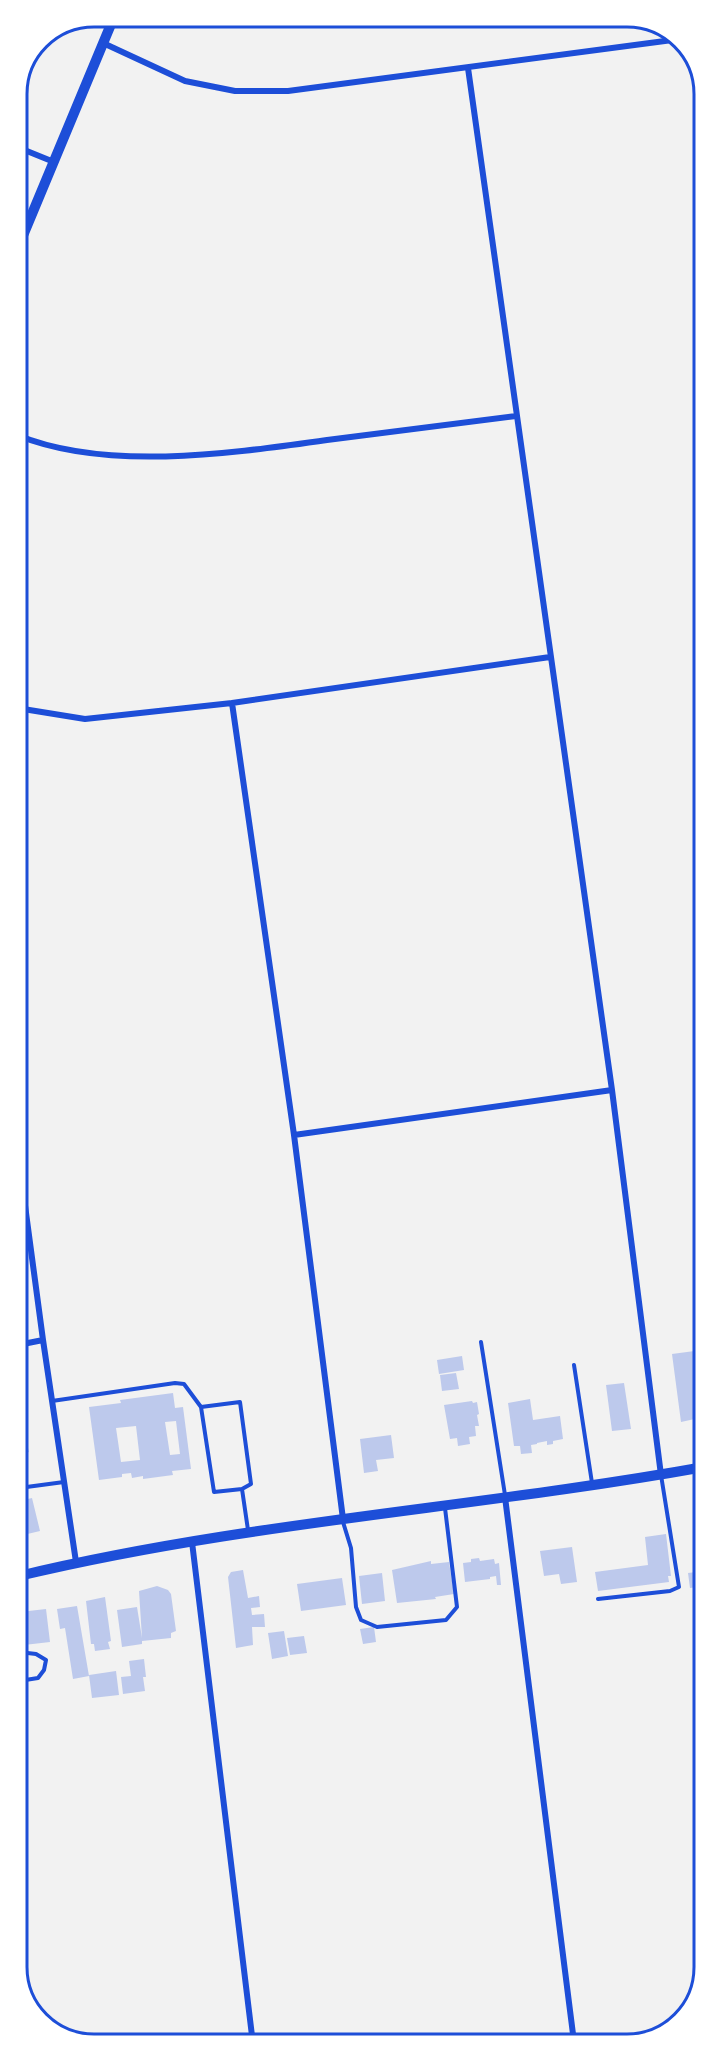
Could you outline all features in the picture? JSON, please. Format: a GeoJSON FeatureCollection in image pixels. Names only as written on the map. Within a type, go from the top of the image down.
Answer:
{"type":"FeatureCollection","features":[{"type":"Feature","properties":{"kind":"main road"},"geometry":{"type":"LineString","coordinates":[[27,226],[110,27]]}},
{"type":"Feature","properties":{"kind":"main road"},"geometry":{"type":"LineString","coordinates":[[27,1574],[76,1562],[192,1542],[694,1469]]}},
{"type":"Feature","properties":{"kind":"street"},"geometry":{"type":"LineString","coordinates":[[104,44],[185,81],[235,91],[288,91],[667,41]]}},
{"type":"Feature","properties":{"kind":"street"},"geometry":{"type":"LineString","coordinates":[[468,68],[612,1090],[661,1474]]}},
{"type":"Feature","properties":{"kind":"street"},"geometry":{"type":"LineString","coordinates":[[27,151],[54,162]]}},
{"type":"Feature","properties":{"kind":"street"},"geometry":{"type":"LineString","coordinates":[[27,439],[101,455],[172,456],[228,453],[516,416]]}},
{"type":"Feature","properties":{"kind":"street"},"geometry":{"type":"LineString","coordinates":[[27,709],[85,718],[232,703],[550,657]]}},
{"type":"Feature","properties":{"kind":"street"},"geometry":{"type":"LineString","coordinates":[[232,703],[294,1135],[343,1519]]}},
{"type":"Feature","properties":{"kind":"street"},"geometry":{"type":"LineString","coordinates":[[294,1135],[612,1090]]}},
{"type":"Feature","properties":{"kind":"street"},"geometry":{"type":"LineString","coordinates":[[27,1220],[76,1562]]}},
{"type":"Feature","properties":{"kind":"street"},"geometry":{"type":"LineString","coordinates":[[27,1343],[43,1340]]}},
{"type":"Feature","properties":{"kind":"street"},"geometry":{"type":"LineString","coordinates":[[505,1496],[573,2034]]}},
{"type":"Feature","properties":{"kind":"street"},"geometry":{"type":"LineString","coordinates":[[192,1542],[253,2034]]}},
{"type":"Feature","properties":{"kind":"lane"},"geometry":{"type":"LineString","coordinates":[[481,1342],[505,1496]]}},
{"type":"Feature","properties":{"kind":"lane"},"geometry":{"type":"LineString","coordinates":[[574,1365],[592,1484]]}},
{"type":"Feature","properties":{"kind":"lane"},"geometry":{"type":"LineString","coordinates":[[52,1401],[175,1383],[188,1387],[201,1407],[214,1492],[242,1489],[251,1484],[240,1402],[201,1407]]}},
{"type":"Feature","properties":{"kind":"lane"},"geometry":{"type":"LineString","coordinates":[[598,1599],[670,1591],[679,1587],[661,1474]]}},
{"type":"Feature","properties":{"kind":"lane"},"geometry":{"type":"LineString","coordinates":[[27,1487],[64,1482]]}},
{"type":"Feature","properties":{"kind":"lane"},"geometry":{"type":"LineString","coordinates":[[242,1489],[248,1534]]}},
{"type":"Feature","properties":{"kind":"lane"},"geometry":{"type":"LineString","coordinates":[[343,1519],[351,1548],[356,1607],[361,1620],[377,1627],[446,1620],[457,1607],[444,1504]]}},
{"type":"Feature","properties":{"kind":"lane"},"geometry":{"type":"LineString","coordinates":[[27,1653],[36,1654],[46,1660],[44,1670],[38,1678],[27,1680]]}},
{"type":"Feature","properties":{"kind":"building"},"geometry":{"type":"Polygon","coordinates":[[[694,1351],[694,1419],[681,1422],[672,1354],[694,1351]]]}},
{"type":"Feature","properties":{"kind":"building"},"geometry":{"type":"Polygon","coordinates":[[[462,1356],[464,1370],[439,1374],[437,1360],[462,1356]]]}},
{"type":"Feature","properties":{"kind":"building"},"geometry":{"type":"Polygon","coordinates":[[[456,1373],[459,1389],[442,1391],[440,1375],[456,1373]]]}},
{"type":"Feature","properties":{"kind":"building"},"geometry":{"type":"Polygon","coordinates":[[[624,1383],[631,1429],[612,1431],[606,1385],[624,1383]]]}},
{"type":"Feature","properties":{"kind":"building"},"geometry":{"type":"Polygon","coordinates":[[[173,1393],[175,1408],[183,1407],[191,1469],[172,1471],[173,1475],[143,1479],[143,1476],[132,1478],[131,1473],[122,1474],[122,1477],[99,1480],[89,1407],[121,1403],[120,1400],[173,1393]],[[176,1421],[165,1422],[170,1455],[180,1454],[176,1421]],[[136,1426],[116,1428],[121,1462],[140,1460],[136,1426]]]}},
{"type":"Feature","properties":{"kind":"building"},"geometry":{"type":"Polygon","coordinates":[[[530,1399],[533,1420],[560,1416],[563,1439],[553,1441],[553,1444],[547,1445],[547,1441],[531,1445],[532,1453],[521,1454],[520,1446],[514,1446],[508,1403],[530,1399]]]}},
{"type":"Feature","properties":{"kind":"building"},"geometry":{"type":"Polygon","coordinates":[[[477,1402],[479,1414],[477,1415],[479,1426],[475,1426],[476,1436],[469,1437],[470,1444],[458,1446],[457,1438],[450,1439],[444,1405],[477,1402]]]}},
{"type":"Feature","properties":{"kind":"building"},"geometry":{"type":"Polygon","coordinates":[[[391,1435],[394,1458],[376,1460],[378,1471],[364,1473],[360,1439],[391,1435]]]}},
{"type":"Feature","properties":{"kind":"building"},"geometry":{"type":"Polygon","coordinates":[[[32,1498],[40,1531],[27,1534],[27,1499],[32,1498]]]}},
{"type":"Feature","properties":{"kind":"building"},"geometry":{"type":"Polygon","coordinates":[[[666,1534],[671,1576],[668,1576],[669,1582],[598,1591],[595,1572],[648,1565],[645,1537],[666,1534]]]}},
{"type":"Feature","properties":{"kind":"building"},"geometry":{"type":"Polygon","coordinates":[[[572,1547],[577,1582],[561,1584],[559,1574],[544,1576],[540,1551],[572,1547]]]}},
{"type":"Feature","properties":{"kind":"building"},"geometry":{"type":"Polygon","coordinates":[[[479,1558],[480,1561],[494,1559],[495,1564],[499,1563],[501,1585],[497,1585],[496,1576],[490,1579],[465,1582],[463,1563],[479,1558]]]}},
{"type":"Feature","properties":{"kind":"building"},"geometry":{"type":"Polygon","coordinates":[[[431,1561],[431,1564],[449,1562],[454,1594],[435,1597],[436,1599],[397,1603],[392,1570],[431,1561]]]}},
{"type":"Feature","properties":{"kind":"building"},"geometry":{"type":"Polygon","coordinates":[[[243,1570],[248,1598],[259,1596],[260,1607],[251,1608],[252,1615],[264,1614],[265,1627],[252,1627],[253,1645],[236,1648],[228,1577],[231,1572],[243,1570]]]}},
{"type":"Feature","properties":{"kind":"building"},"geometry":{"type":"Polygon","coordinates":[[[694,1572],[694,1587],[690,1588],[688,1573],[694,1572]]]}},
{"type":"Feature","properties":{"kind":"building"},"geometry":{"type":"Polygon","coordinates":[[[382,1573],[385,1601],[362,1604],[359,1576],[382,1573]]]}},
{"type":"Feature","properties":{"kind":"building"},"geometry":{"type":"Polygon","coordinates":[[[342,1578],[346,1605],[301,1611],[297,1584],[342,1578]]]}},
{"type":"Feature","properties":{"kind":"building"},"geometry":{"type":"Polygon","coordinates":[[[157,1586],[168,1590],[171,1594],[176,1631],[171,1633],[171,1638],[142,1641],[142,1644],[122,1647],[117,1610],[137,1607],[142,1638],[139,1591],[157,1586]]]}},
{"type":"Feature","properties":{"kind":"building"},"geometry":{"type":"Polygon","coordinates":[[[105,1597],[110,1649],[95,1651],[94,1644],[91,1644],[86,1601],[105,1597]]]}},
{"type":"Feature","properties":{"kind":"building"},"geometry":{"type":"Polygon","coordinates":[[[77,1606],[89,1676],[73,1679],[65,1628],[60,1629],[57,1609],[77,1606]]]}},
{"type":"Feature","properties":{"kind":"building"},"geometry":{"type":"Polygon","coordinates":[[[46,1609],[50,1642],[27,1645],[27,1611],[46,1609]]]}},
{"type":"Feature","properties":{"kind":"building"},"geometry":{"type":"Polygon","coordinates":[[[374,1627],[376,1642],[363,1644],[360,1629],[374,1627]]]}},
{"type":"Feature","properties":{"kind":"building"},"geometry":{"type":"Polygon","coordinates":[[[284,1631],[288,1656],[272,1659],[268,1633],[284,1631]]]}},
{"type":"Feature","properties":{"kind":"building"},"geometry":{"type":"Polygon","coordinates":[[[304,1636],[307,1653],[290,1655],[287,1638],[304,1636]]]}},
{"type":"Feature","properties":{"kind":"building"},"geometry":{"type":"Polygon","coordinates":[[[144,1659],[145,1691],[123,1694],[121,1677],[131,1676],[129,1661],[144,1659]]]}},
{"type":"Feature","properties":{"kind":"building"},"geometry":{"type":"Polygon","coordinates":[[[116,1671],[119,1695],[92,1698],[89,1675],[116,1671]]]}}]}
